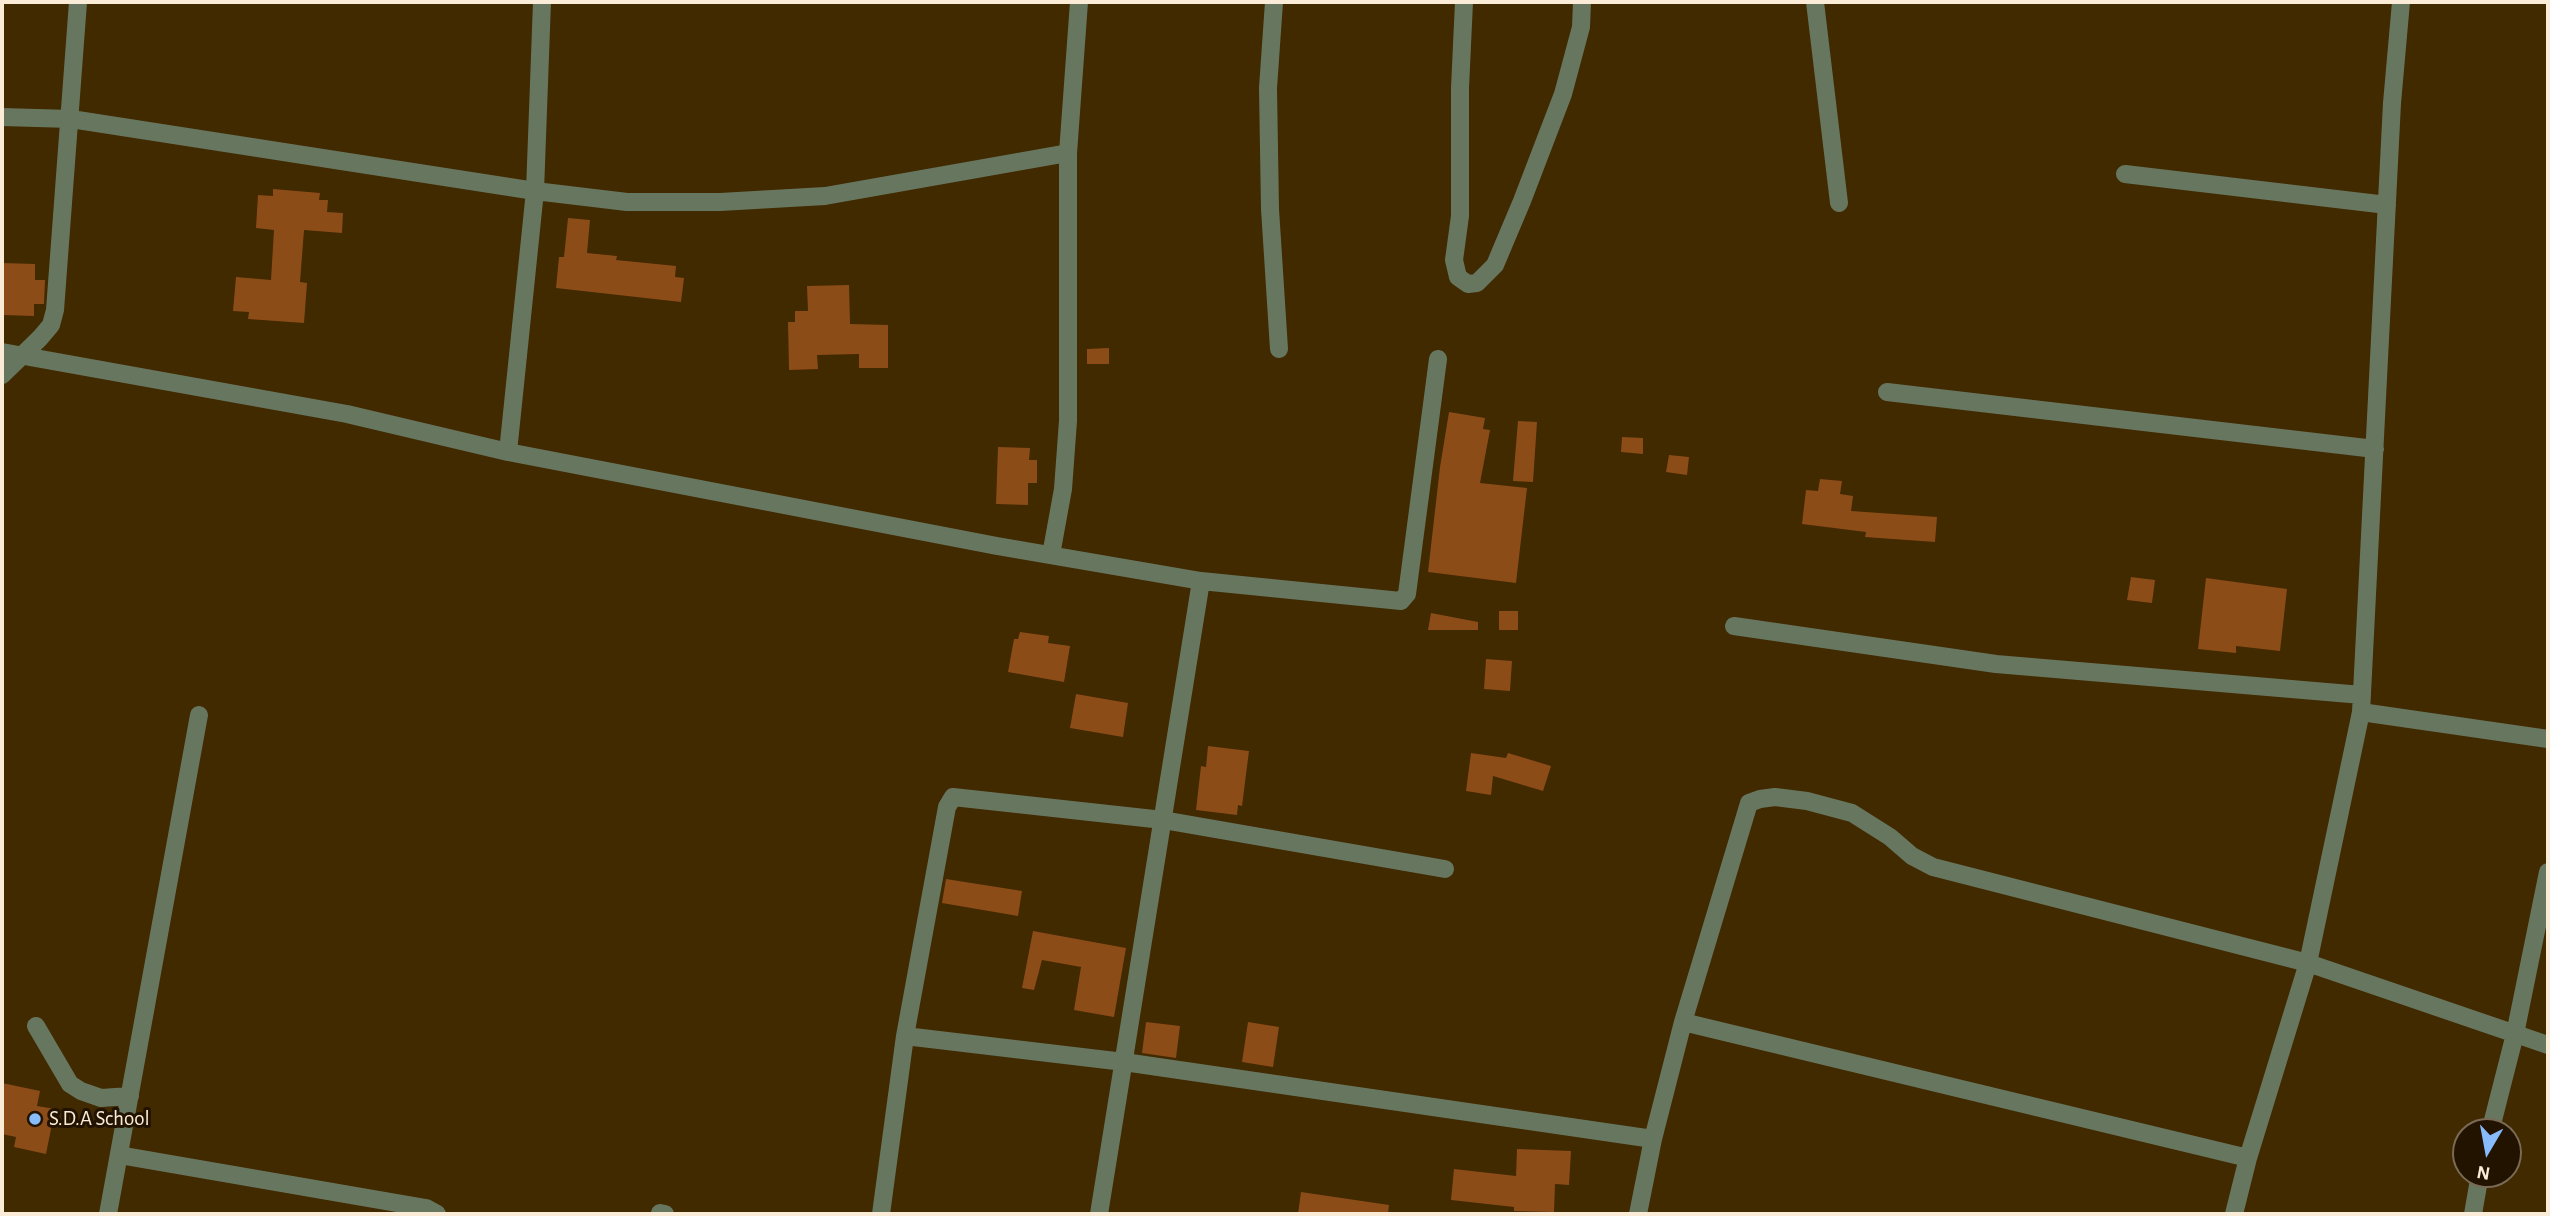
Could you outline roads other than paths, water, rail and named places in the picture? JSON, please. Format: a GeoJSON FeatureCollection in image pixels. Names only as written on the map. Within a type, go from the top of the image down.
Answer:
{"type":"FeatureCollection","features":[{"type":"Feature","properties":{"kind":"street"},"geometry":{"type":"LineString","coordinates":[[2,375],[24,356],[51,325],[55,310],[78,2]]}},
{"type":"Feature","properties":{"kind":"street"},"geometry":{"type":"LineString","coordinates":[[508,452],[535,191],[542,2]]}},
{"type":"Feature","properties":{"kind":"street"},"geometry":{"type":"LineString","coordinates":[[1051,555],[1063,489],[1068,421],[1068,153],[1079,2]]}},
{"type":"Feature","properties":{"kind":"street"},"geometry":{"type":"LineString","coordinates":[[1274,2],[1268,88],[1270,209],[1279,349]]}},
{"type":"Feature","properties":{"kind":"street"},"geometry":{"type":"LineString","coordinates":[[1464,2],[1460,88],[1460,216],[1454,260],[1458,277],[1468,284],[1478,283],[1495,265],[1522,201],[1563,94],[1581,27],[1582,2]]}},
{"type":"Feature","properties":{"kind":"street"},"geometry":{"type":"LineString","coordinates":[[1815,2],[1839,202]]}},
{"type":"Feature","properties":{"kind":"street"},"geometry":{"type":"LineString","coordinates":[[2234,1214],[2248,1158],[2308,962],[2362,703],[2387,205],[2401,2]]}},
{"type":"Feature","properties":{"kind":"street"},"geometry":{"type":"LineString","coordinates":[[2,117],[71,119],[535,191],[626,202],[720,202],[825,196],[1068,153]]}},
{"type":"Feature","properties":{"kind":"street"},"geometry":{"type":"LineString","coordinates":[[2125,174],[2387,205]]}},
{"type":"Feature","properties":{"kind":"street"},"geometry":{"type":"LineString","coordinates":[[2,352],[346,414],[508,452],[1051,555],[1201,581],[1397,601],[1406,594],[1438,359]]}},
{"type":"Feature","properties":{"kind":"street"},"geometry":{"type":"LineString","coordinates":[[1887,392],[2375,449]]}},
{"type":"Feature","properties":{"kind":"street"},"geometry":{"type":"LineString","coordinates":[[1099,1214],[1201,581]]}},
{"type":"Feature","properties":{"kind":"street"},"geometry":{"type":"LineString","coordinates":[[1734,626],[1996,664],[2362,703],[2548,739]]}},
{"type":"Feature","properties":{"kind":"street"},"geometry":{"type":"LineString","coordinates":[[108,1214],[199,715]]}},
{"type":"Feature","properties":{"kind":"street"},"geometry":{"type":"LineString","coordinates":[[881,1214],[905,1036],[949,800],[958,796],[1163,820],[1445,869]]}},
{"type":"Feature","properties":{"kind":"street"},"geometry":{"type":"LineString","coordinates":[[1638,1214],[1653,1139],[1683,1022],[1749,803],[1775,797],[1807,801],[1852,813],[1890,837],[1912,856],[1933,867],[2308,962],[2548,1045]]}},
{"type":"Feature","properties":{"kind":"street"},"geometry":{"type":"LineString","coordinates":[[2494,1118],[2515,1034],[2548,872]]}},
{"type":"Feature","properties":{"kind":"street"},"geometry":{"type":"LineString","coordinates":[[1683,1022],[2248,1158]]}},
{"type":"Feature","properties":{"kind":"street"},"geometry":{"type":"LineString","coordinates":[[36,1026],[70,1084],[80,1091],[101,1098],[130,1096]]}},
{"type":"Feature","properties":{"kind":"street"},"geometry":{"type":"LineString","coordinates":[[905,1036],[1124,1062],[1653,1139]]}},
{"type":"Feature","properties":{"kind":"street"},"geometry":{"type":"LineString","coordinates":[[119,1155],[426,1208],[437,1214]]}},
{"type":"Feature","properties":{"kind":"street"},"geometry":{"type":"LineString","coordinates":[[2473,1214],[2478,1188]]}},
{"type":"Feature","properties":{"kind":"street"},"geometry":{"type":"LineString","coordinates":[[660,1213],[666,1214]]}},
{"type":"Feature","properties":{"kind":"place","name":"S.D.A School"},"geometry":{"type":"Point","coordinates":[35,1119]}}]}
